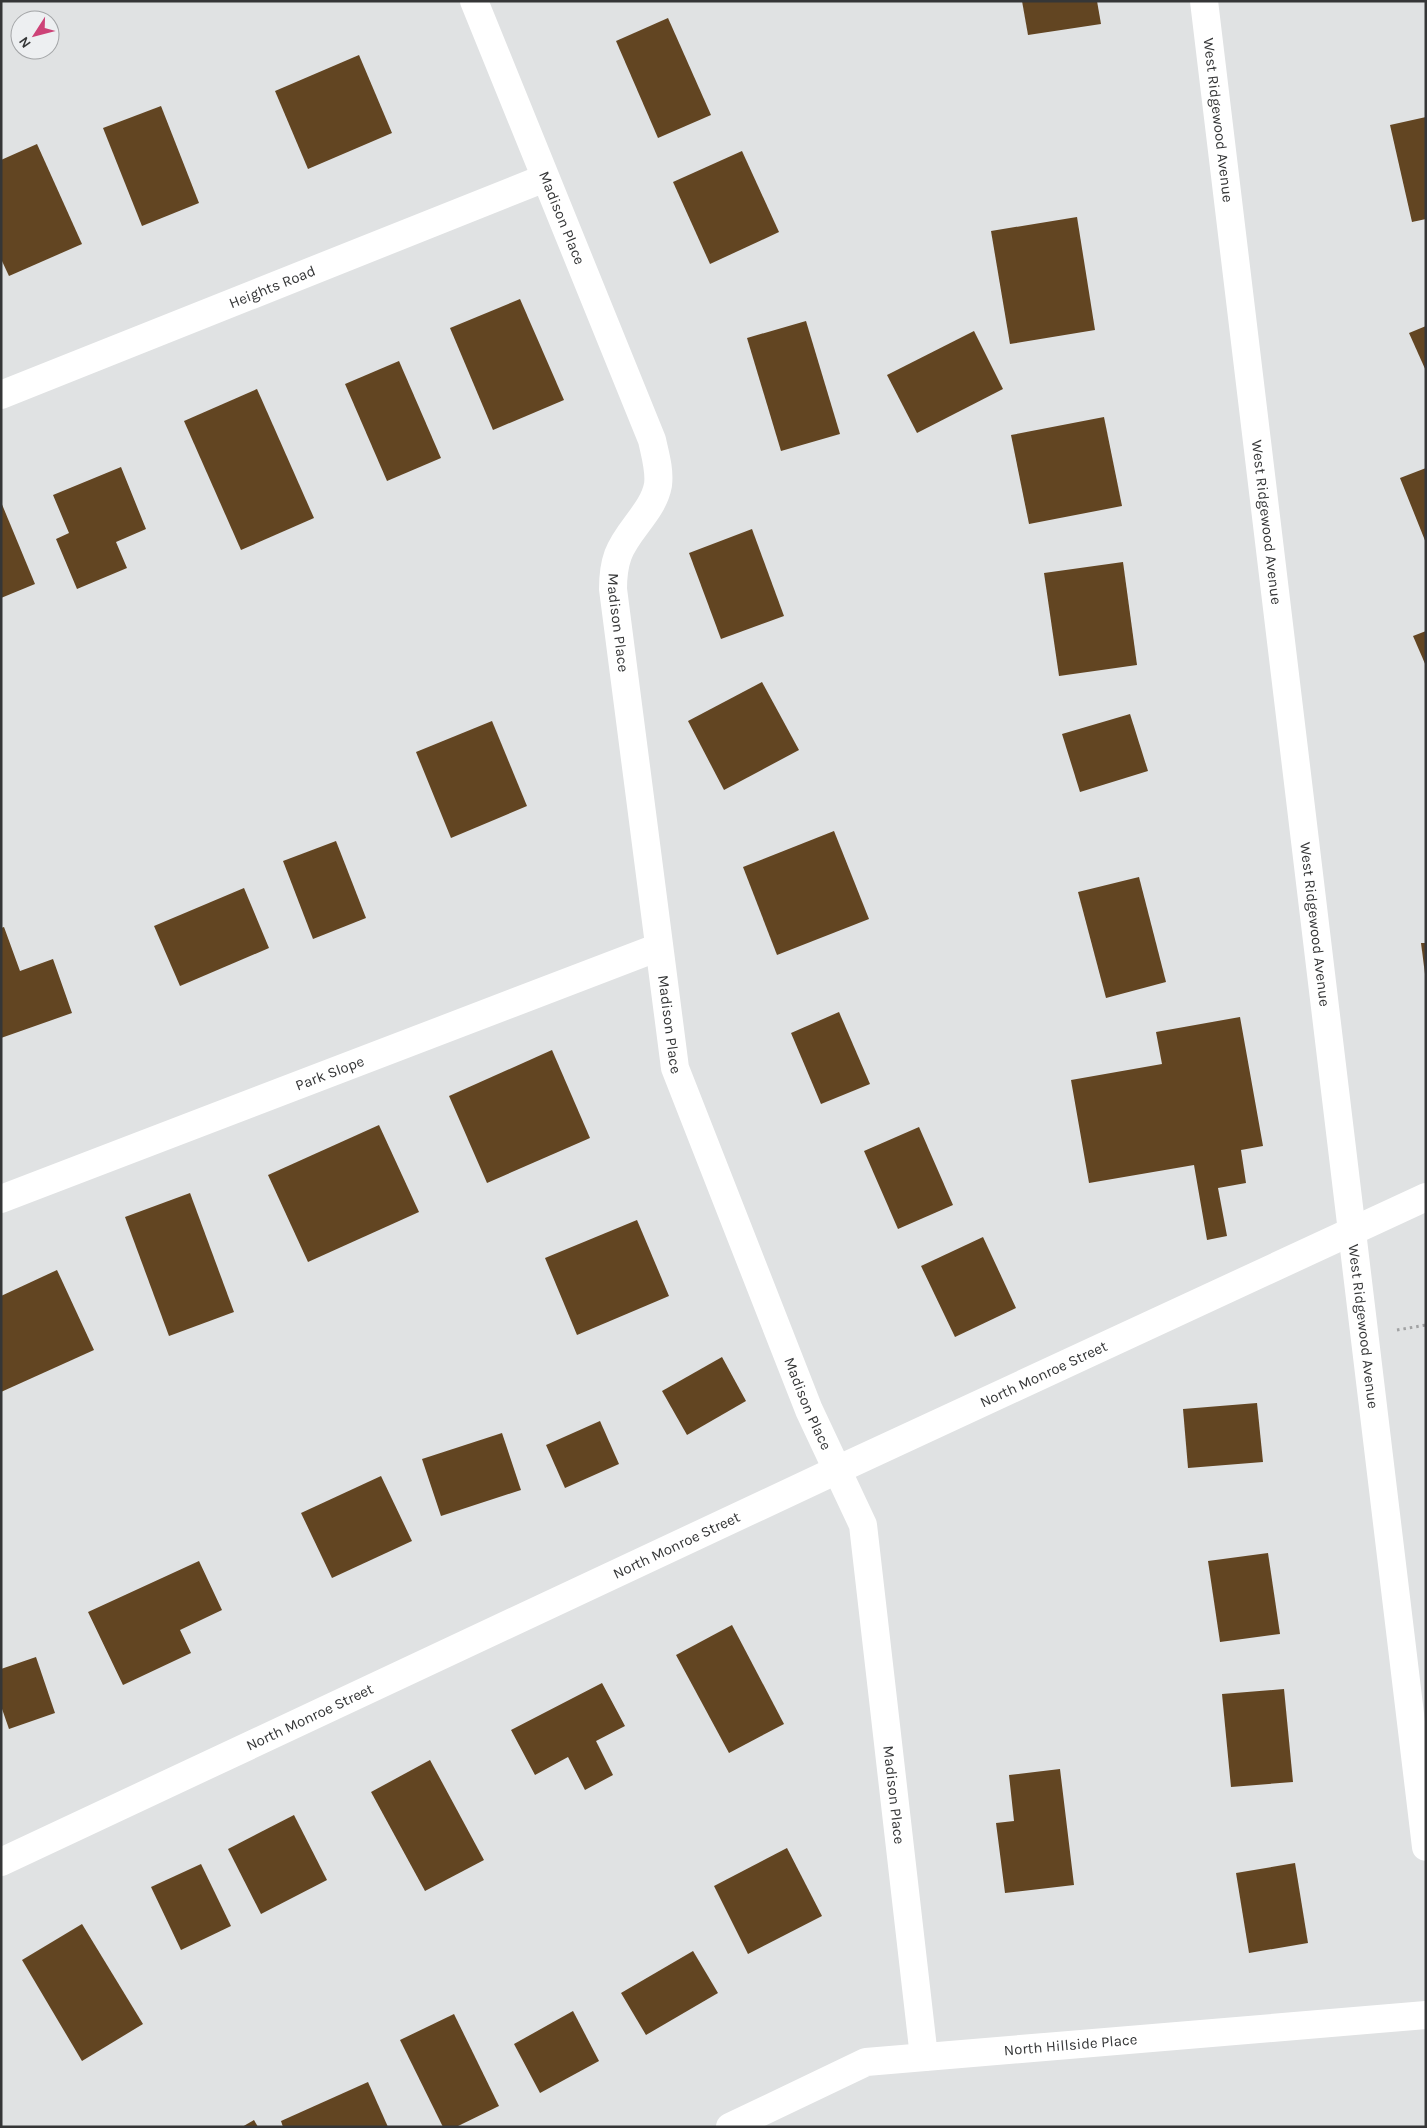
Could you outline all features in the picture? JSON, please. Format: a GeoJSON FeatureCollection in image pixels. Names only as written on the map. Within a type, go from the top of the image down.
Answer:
{"type":"FeatureCollection","features":[{"type":"Feature","properties":{"kind":"street","name":"Madison Place"},"geometry":{"type":"LineString","coordinates":[[474,1],[652,440],[657,462],[658,483],[655,496],[618,553],[613,589],[675,1068],[809,1410],[863,1525],[924,2057]]}},
{"type":"Feature","properties":{"kind":"street","name":"West Ridgewood Avenue"},"geometry":{"type":"LineString","coordinates":[[1204,1],[1426,1847]]}},
{"type":"Feature","properties":{"kind":"street","name":"Heights Road"},"geometry":{"type":"LineString","coordinates":[[1,395],[545,178]]}},
{"type":"Feature","properties":{"kind":"street","name":"Park Slope"},"geometry":{"type":"LineString","coordinates":[[1,1199],[659,948]]}},
{"type":"Feature","properties":{"kind":"street","name":"North Monroe Street"},"geometry":{"type":"LineString","coordinates":[[1,1862],[1426,1196]]}},
{"type":"Feature","properties":{"kind":"street","name":"North Hillside Place"},"geometry":{"type":"LineString","coordinates":[[730,2127],[866,2062],[1426,2015]]}},
{"type":"Feature","properties":{"kind":"path"},"geometry":{"type":"LineString","coordinates":[[1397,1330],[1426,1325]]}},
{"type":"Feature","properties":{"kind":"building"},"geometry":{"type":"Polygon","coordinates":[[[1022,1],[1097,1],[1101,24],[1028,35],[1022,1]]]}},
{"type":"Feature","properties":{"kind":"building"},"geometry":{"type":"Polygon","coordinates":[[[668,18],[711,115],[658,138],[616,41],[668,18]]]}},
{"type":"Feature","properties":{"kind":"building"},"geometry":{"type":"Polygon","coordinates":[[[359,55],[392,133],[308,169],[275,91],[359,55]]]}},
{"type":"Feature","properties":{"kind":"building"},"geometry":{"type":"Polygon","coordinates":[[[161,106],[199,203],[142,226],[103,128],[161,106]]]}},
{"type":"Feature","properties":{"kind":"building"},"geometry":{"type":"Polygon","coordinates":[[[1426,117],[1426,219],[1412,222],[1390,125],[1426,117]]]}},
{"type":"Feature","properties":{"kind":"building"},"geometry":{"type":"Polygon","coordinates":[[[37,144],[82,244],[9,276],[1,259],[1,160],[37,144]]]}},
{"type":"Feature","properties":{"kind":"building"},"geometry":{"type":"Polygon","coordinates":[[[742,151],[779,232],[710,264],[673,182],[742,151]]]}},
{"type":"Feature","properties":{"kind":"building"},"geometry":{"type":"Polygon","coordinates":[[[1077,217],[1095,330],[1010,344],[991,231],[1077,217]]]}},
{"type":"Feature","properties":{"kind":"building"},"geometry":{"type":"Polygon","coordinates":[[[520,299],[564,400],[493,430],[450,328],[520,299]]]}},
{"type":"Feature","properties":{"kind":"building"},"geometry":{"type":"Polygon","coordinates":[[[806,321],[840,434],[781,451],[747,338],[806,321]]]}},
{"type":"Feature","properties":{"kind":"building"},"geometry":{"type":"Polygon","coordinates":[[[1426,326],[1426,371],[1409,333],[1426,326]]]}},
{"type":"Feature","properties":{"kind":"building"},"geometry":{"type":"Polygon","coordinates":[[[974,331],[1003,389],[917,433],[887,375],[974,331]]]}},
{"type":"Feature","properties":{"kind":"building"},"geometry":{"type":"Polygon","coordinates":[[[399,361],[441,458],[387,481],[345,384],[399,361]]]}},
{"type":"Feature","properties":{"kind":"building"},"geometry":{"type":"Polygon","coordinates":[[[257,389],[314,518],[241,550],[184,421],[257,389]]]}},
{"type":"Feature","properties":{"kind":"building"},"geometry":{"type":"Polygon","coordinates":[[[1104,417],[1122,506],[1029,524],[1011,435],[1104,417]]]}},
{"type":"Feature","properties":{"kind":"building"},"geometry":{"type":"Polygon","coordinates":[[[121,467],[146,529],[116,542],[127,568],[77,589],[56,539],[69,533],[53,495],[121,467]]]}},
{"type":"Feature","properties":{"kind":"building"},"geometry":{"type":"Polygon","coordinates":[[[1426,468],[1426,543],[1400,478],[1426,468]]]}},
{"type":"Feature","properties":{"kind":"building"},"geometry":{"type":"Polygon","coordinates":[[[1,502],[35,584],[1,598],[1,502]]]}},
{"type":"Feature","properties":{"kind":"building"},"geometry":{"type":"Polygon","coordinates":[[[752,529],[784,616],[721,639],[689,553],[752,529]]]}},
{"type":"Feature","properties":{"kind":"building"},"geometry":{"type":"Polygon","coordinates":[[[1123,562],[1137,665],[1059,676],[1044,573],[1123,562]]]}},
{"type":"Feature","properties":{"kind":"building"},"geometry":{"type":"Polygon","coordinates":[[[1426,631],[1426,666],[1413,636],[1426,631]]]}},
{"type":"Feature","properties":{"kind":"building"},"geometry":{"type":"Polygon","coordinates":[[[762,682],[799,750],[724,790],[688,721],[762,682]]]}},
{"type":"Feature","properties":{"kind":"building"},"geometry":{"type":"Polygon","coordinates":[[[1130,714],[1148,771],[1080,792],[1062,734],[1130,714]]]}},
{"type":"Feature","properties":{"kind":"building"},"geometry":{"type":"Polygon","coordinates":[[[492,721],[527,806],[451,838],[416,752],[492,721]]]}},
{"type":"Feature","properties":{"kind":"building"},"geometry":{"type":"Polygon","coordinates":[[[834,831],[869,919],[777,955],[743,867],[834,831]]]}},
{"type":"Feature","properties":{"kind":"building"},"geometry":{"type":"Polygon","coordinates":[[[336,841],[366,918],[313,939],[283,861],[336,841]]]}},
{"type":"Feature","properties":{"kind":"building"},"geometry":{"type":"Polygon","coordinates":[[[1139,877],[1166,982],[1106,998],[1078,892],[1139,877]]]}},
{"type":"Feature","properties":{"kind":"building"},"geometry":{"type":"Polygon","coordinates":[[[244,888],[269,948],[180,986],[154,926],[244,888]]]}},
{"type":"Feature","properties":{"kind":"building"},"geometry":{"type":"Polygon","coordinates":[[[4,927],[20,971],[53,959],[72,1013],[1,1038],[1,928],[4,927]]]}},
{"type":"Feature","properties":{"kind":"building"},"geometry":{"type":"Polygon","coordinates":[[[1421,943],[1426,943],[1426,974],[1425,974],[1421,943]]]}},
{"type":"Feature","properties":{"kind":"building"},"geometry":{"type":"Polygon","coordinates":[[[839,1012],[870,1084],[821,1104],[791,1033],[839,1012]]]}},
{"type":"Feature","properties":{"kind":"building"},"geometry":{"type":"Polygon","coordinates":[[[1240,1017],[1263,1146],[1241,1150],[1246,1183],[1218,1188],[1227,1236],[1207,1240],[1194,1165],[1089,1183],[1071,1080],[1162,1064],[1156,1032],[1240,1017]]]}},
{"type":"Feature","properties":{"kind":"building"},"geometry":{"type":"Polygon","coordinates":[[[552,1050],[590,1138],[487,1183],[449,1096],[552,1050]]]}},
{"type":"Feature","properties":{"kind":"building"},"geometry":{"type":"Polygon","coordinates":[[[379,1125],[419,1212],[308,1262],[268,1175],[379,1125]]]}},
{"type":"Feature","properties":{"kind":"building"},"geometry":{"type":"Polygon","coordinates":[[[919,1127],[953,1205],[898,1229],[864,1151],[919,1127]]]}},
{"type":"Feature","properties":{"kind":"building"},"geometry":{"type":"Polygon","coordinates":[[[190,1193],[234,1312],[169,1336],[125,1217],[190,1193]]]}},
{"type":"Feature","properties":{"kind":"building"},"geometry":{"type":"Polygon","coordinates":[[[637,1220],[669,1296],[577,1335],[545,1258],[637,1220]]]}},
{"type":"Feature","properties":{"kind":"building"},"geometry":{"type":"Polygon","coordinates":[[[983,1237],[1016,1308],[955,1337],[921,1266],[983,1237]]]}},
{"type":"Feature","properties":{"kind":"building"},"geometry":{"type":"Polygon","coordinates":[[[57,1270],[94,1350],[1,1392],[1,1296],[57,1270]]]}},
{"type":"Feature","properties":{"kind":"building"},"geometry":{"type":"Polygon","coordinates":[[[722,1357],[746,1401],[687,1435],[662,1391],[722,1357]]]}},
{"type":"Feature","properties":{"kind":"building"},"geometry":{"type":"Polygon","coordinates":[[[1257,1403],[1263,1462],[1188,1468],[1183,1409],[1257,1403]]]}},
{"type":"Feature","properties":{"kind":"building"},"geometry":{"type":"Polygon","coordinates":[[[600,1421],[619,1464],[565,1488],[546,1445],[600,1421]]]}},
{"type":"Feature","properties":{"kind":"building"},"geometry":{"type":"Polygon","coordinates":[[[502,1433],[521,1490],[441,1516],[422,1459],[502,1433]]]}},
{"type":"Feature","properties":{"kind":"building"},"geometry":{"type":"Polygon","coordinates":[[[381,1476],[412,1541],[332,1578],[301,1513],[381,1476]]]}},
{"type":"Feature","properties":{"kind":"building"},"geometry":{"type":"Polygon","coordinates":[[[1268,1553],[1280,1634],[1220,1642],[1208,1561],[1268,1553]]]}},
{"type":"Feature","properties":{"kind":"building"},"geometry":{"type":"Polygon","coordinates":[[[199,1561],[222,1610],[180,1630],[191,1653],[123,1685],[88,1612],[199,1561]]]}},
{"type":"Feature","properties":{"kind":"building"},"geometry":{"type":"Polygon","coordinates":[[[732,1625],[784,1724],[729,1753],[676,1655],[732,1625]]]}},
{"type":"Feature","properties":{"kind":"building"},"geometry":{"type":"Polygon","coordinates":[[[36,1657],[55,1713],[9,1729],[1,1706],[1,1669],[36,1657]]]}},
{"type":"Feature","properties":{"kind":"building"},"geometry":{"type":"Polygon","coordinates":[[[602,1683],[625,1726],[596,1741],[613,1775],[585,1790],[568,1757],[535,1775],[511,1730],[602,1683]]]}},
{"type":"Feature","properties":{"kind":"building"},"geometry":{"type":"Polygon","coordinates":[[[1284,1689],[1293,1782],[1231,1787],[1222,1694],[1284,1689]]]}},
{"type":"Feature","properties":{"kind":"building"},"geometry":{"type":"Polygon","coordinates":[[[430,1760],[484,1860],[425,1891],[371,1792],[430,1760]]]}},
{"type":"Feature","properties":{"kind":"building"},"geometry":{"type":"Polygon","coordinates":[[[1060,1769],[1074,1885],[1005,1893],[996,1823],[1014,1821],[1009,1775],[1060,1769]]]}},
{"type":"Feature","properties":{"kind":"building"},"geometry":{"type":"Polygon","coordinates":[[[294,1815],[327,1880],[261,1914],[228,1849],[294,1815]]]}},
{"type":"Feature","properties":{"kind":"building"},"geometry":{"type":"Polygon","coordinates":[[[787,1848],[822,1916],[748,1954],[714,1886],[787,1848]]]}},
{"type":"Feature","properties":{"kind":"building"},"geometry":{"type":"Polygon","coordinates":[[[1295,1863],[1308,1943],[1249,1953],[1236,1873],[1295,1863]]]}},
{"type":"Feature","properties":{"kind":"building"},"geometry":{"type":"Polygon","coordinates":[[[201,1864],[231,1926],[181,1950],[151,1887],[201,1864]]]}},
{"type":"Feature","properties":{"kind":"building"},"geometry":{"type":"Polygon","coordinates":[[[82,1924],[143,2024],[82,2061],[22,1960],[82,1924]]]}},
{"type":"Feature","properties":{"kind":"building"},"geometry":{"type":"Polygon","coordinates":[[[693,1951],[718,1993],[646,2035],[621,1993],[693,1951]]]}},
{"type":"Feature","properties":{"kind":"building"},"geometry":{"type":"Polygon","coordinates":[[[573,2011],[599,2061],[540,2093],[514,2044],[573,2011]]]}},
{"type":"Feature","properties":{"kind":"building"},"geometry":{"type":"Polygon","coordinates":[[[454,2014],[499,2106],[456,2127],[443,2127],[400,2040],[454,2014]]]}},
{"type":"Feature","properties":{"kind":"building"},"geometry":{"type":"Polygon","coordinates":[[[368,2082],[388,2127],[283,2127],[281,2121],[368,2082]]]}},
{"type":"Feature","properties":{"kind":"building"},"geometry":{"type":"Polygon","coordinates":[[[254,2120],[258,2127],[242,2127],[254,2120]]]}}]}
